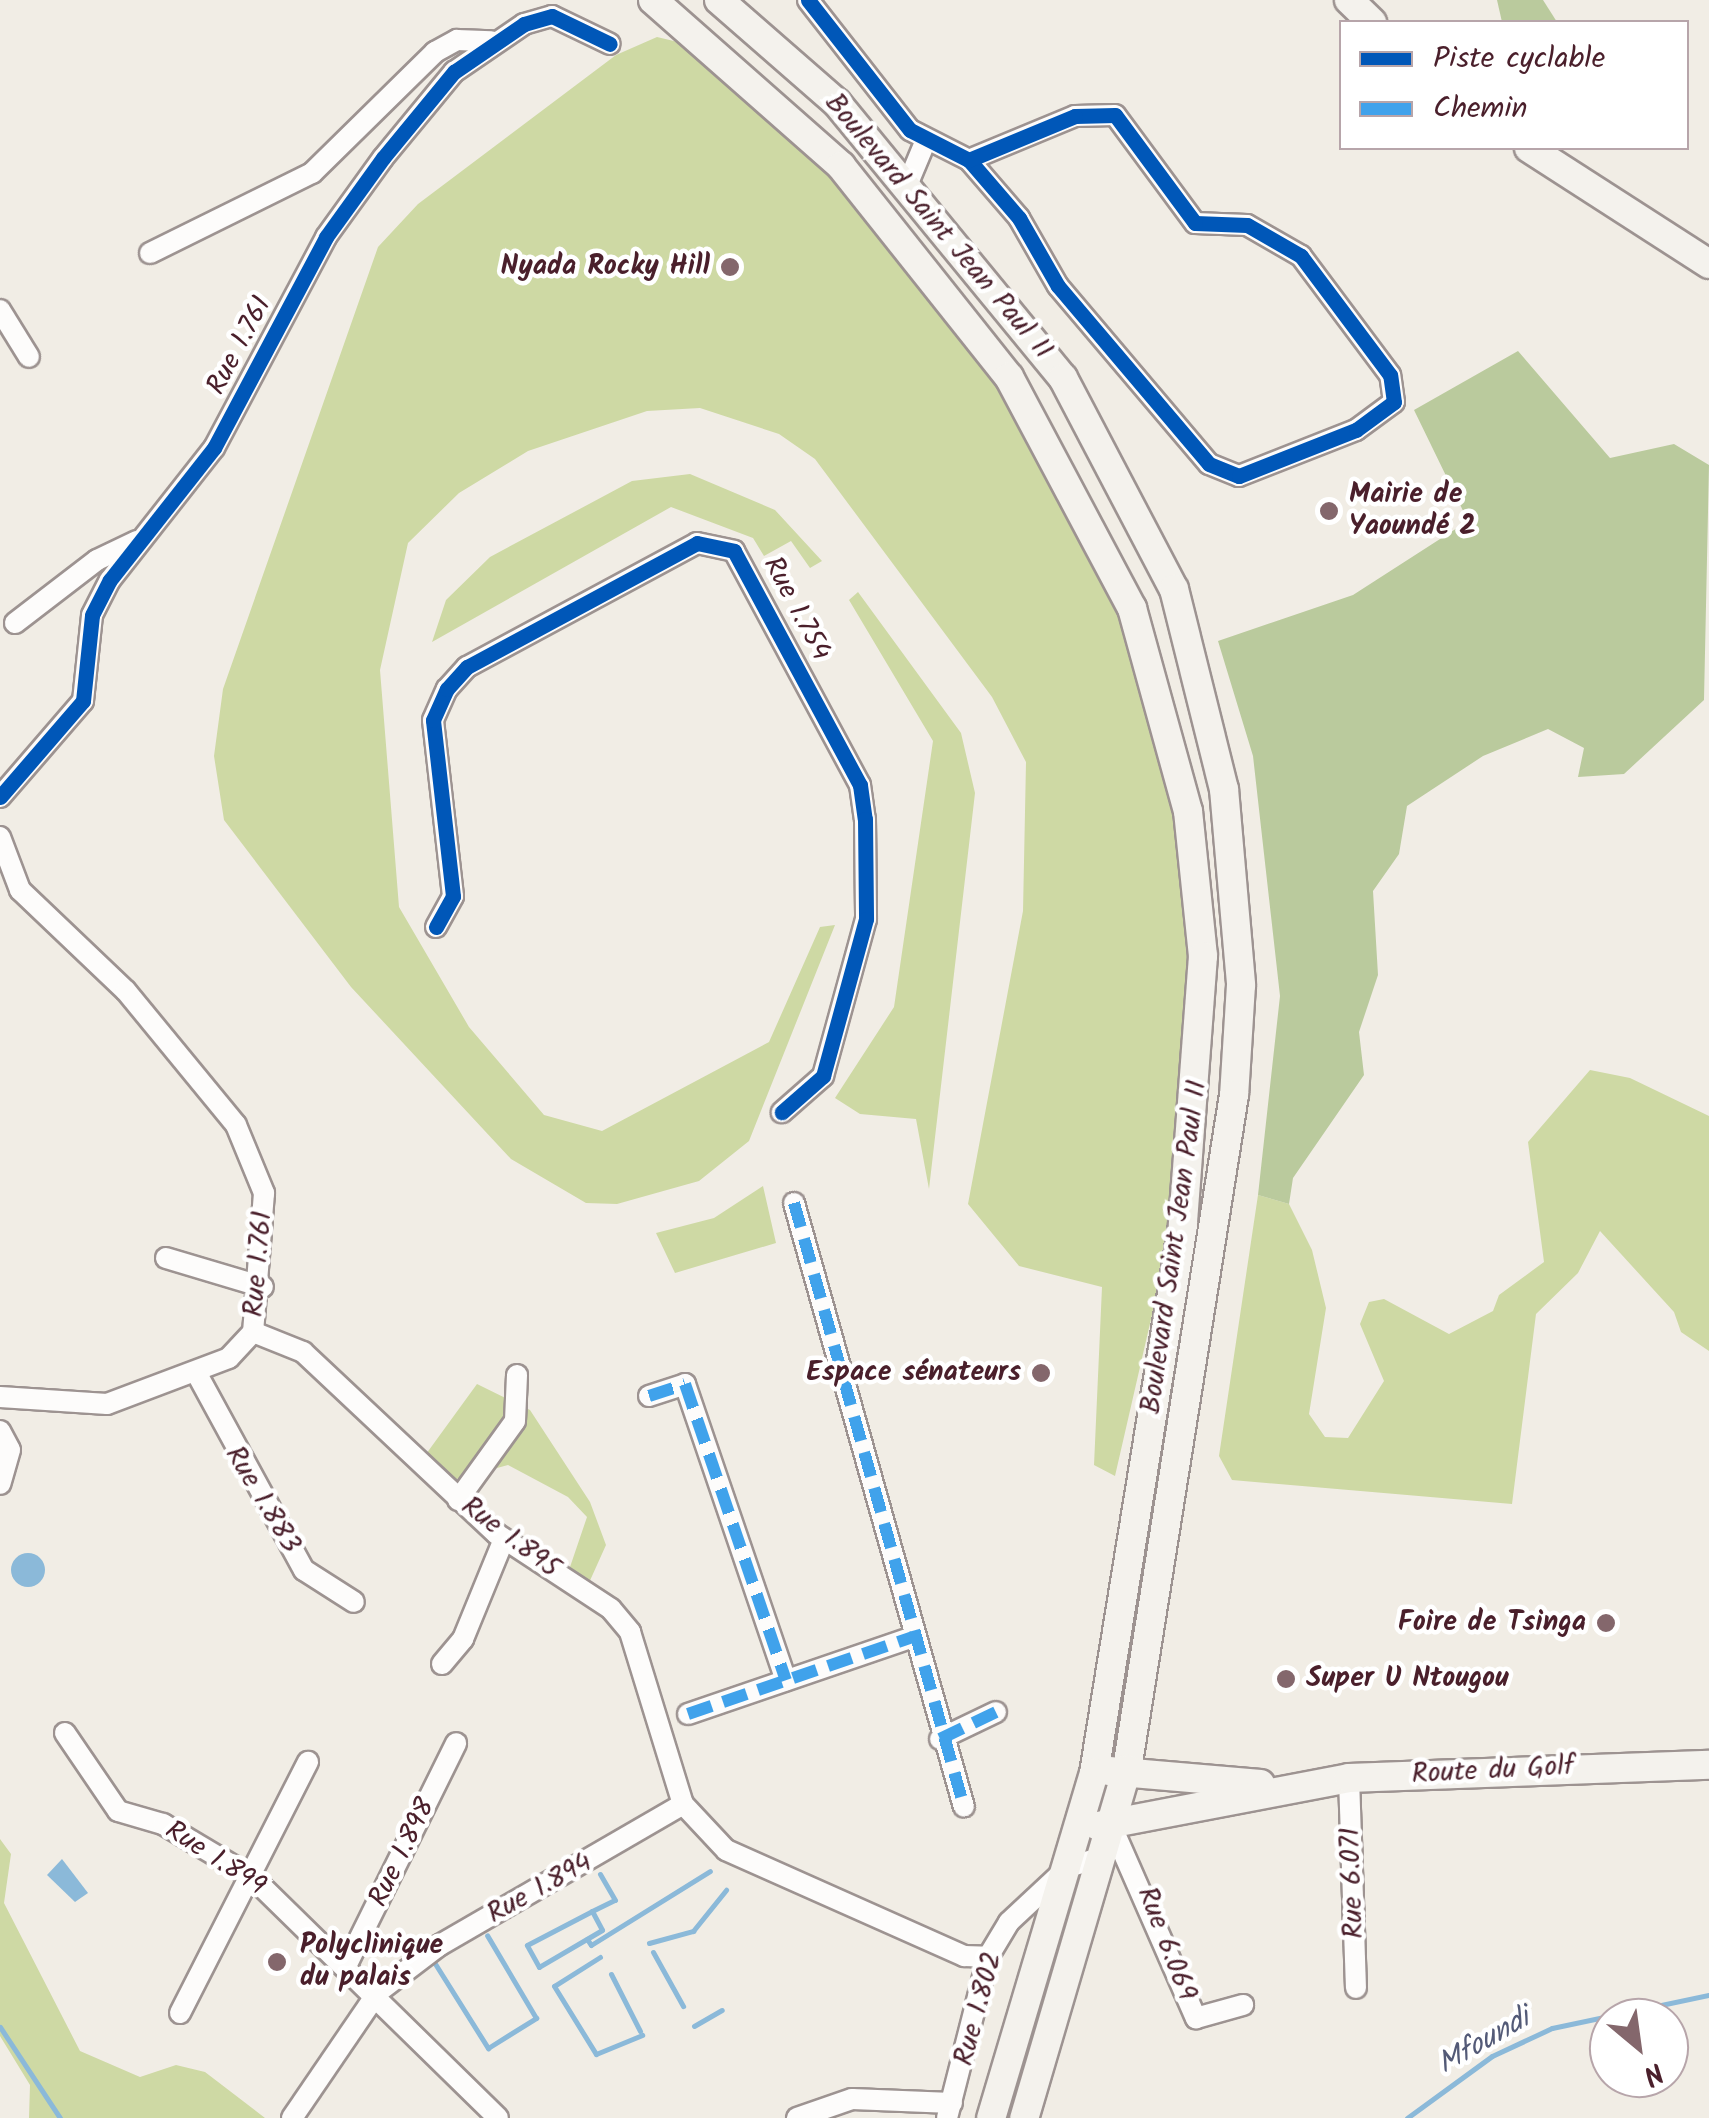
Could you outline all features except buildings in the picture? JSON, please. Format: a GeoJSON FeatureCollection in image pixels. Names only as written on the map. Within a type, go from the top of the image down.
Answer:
{"type":"FeatureCollection","features":[{"type":"Feature","properties":{"kind":"main road","name":"Boulevard Saint Jean Paul II"},"geometry":{"type":"LineString","coordinates":[[653,0],[841,166],[1009,376],[1105,547],[1174,742],[1203,956],[1196,1133],[1094,1773],[991,2118]]}},
{"type":"Feature","properties":{"kind":"main road","name":"Boulevard Saint Jean Paul II"},"geometry":{"type":"LineString","coordinates":[[720,0],[837,103],[908,183],[1063,378],[1120,474],[1174,588],[1224,788],[1241,986],[1234,1096],[1127,1768],[1024,2118]]}},
{"type":"Feature","properties":{"kind":"main road"},"geometry":{"type":"LineString","coordinates":[[1349,0],[1370,20]]}},
{"type":"Feature","properties":{"kind":"main road"},"geometry":{"type":"LineString","coordinates":[[1532,150],[1709,264]]}},
{"type":"Feature","properties":{"kind":"main road","name":"Route du Golf"},"geometry":{"type":"LineString","coordinates":[[1077,1830],[1111,1826],[1277,1786],[1349,1778],[1709,1765]]}},
{"type":"Feature","properties":{"kind":"main road","name":"Route du Golf"},"geometry":{"type":"LineString","coordinates":[[1094,1773],[1127,1768],[1277,1786]]}},
{"type":"Feature","properties":{"kind":"street"},"geometry":{"type":"LineString","coordinates":[[808,0],[926,140],[969,160],[1019,218],[1058,286],[1209,464],[1240,476],[1356,430],[1394,402],[1390,375],[1301,256],[1246,225],[1196,223],[1115,115],[1076,116],[969,160]]}},
{"type":"Feature","properties":{"kind":"street","name":"Rue 1.761"},"geometry":{"type":"LineString","coordinates":[[0,797],[83,701],[92,615],[140,539],[214,448],[326,237],[442,86],[491,41],[552,16],[610,44]]}},
{"type":"Feature","properties":{"kind":"street"},"geometry":{"type":"LineString","coordinates":[[150,253],[312,173],[436,52],[457,40],[491,41]]}},
{"type":"Feature","properties":{"kind":"street"},"geometry":{"type":"LineString","coordinates":[[908,183],[926,140]]}},
{"type":"Feature","properties":{"kind":"street"},"geometry":{"type":"LineString","coordinates":[[0,310],[29,357]]}},
{"type":"Feature","properties":{"kind":"street"},"geometry":{"type":"LineString","coordinates":[[15,623],[97,560],[140,539]]}},
{"type":"Feature","properties":{"kind":"street","name":"Rue 1.754"},"geometry":{"type":"LineString","coordinates":[[436,927],[453,896],[434,720],[447,689],[467,667],[697,543],[734,551],[860,784],[865,819],[866,919],[823,1076],[782,1112]]}},
{"type":"Feature","properties":{"kind":"street","name":"Rue 1.761"},"geometry":{"type":"LineString","coordinates":[[0,837],[20,890],[126,991],[236,1125],[264,1193],[262,1287],[253,1332],[197,1374],[107,1404],[0,1397]]}},
{"type":"Feature","properties":{"kind":"street"},"geometry":{"type":"LineString","coordinates":[[794,1203],[940,1738],[964,1807]]}},
{"type":"Feature","properties":{"kind":"street"},"geometry":{"type":"LineString","coordinates":[[166,1258],[262,1287]]}},
{"type":"Feature","properties":{"kind":"street","name":"Rue 1.895"},"geometry":{"type":"LineString","coordinates":[[253,1332],[276,1334],[303,1352],[504,1539],[611,1609],[630,1632],[683,1804]]}},
{"type":"Feature","properties":{"kind":"street","name":"Rue 1.883"},"geometry":{"type":"LineString","coordinates":[[197,1374],[304,1570],[354,1602]]}},
{"type":"Feature","properties":{"kind":"street"},"geometry":{"type":"LineString","coordinates":[[458,1500],[515,1421],[517,1376]]}},
{"type":"Feature","properties":{"kind":"street"},"geometry":{"type":"LineString","coordinates":[[650,1396],[685,1384],[786,1680]]}},
{"type":"Feature","properties":{"kind":"street"},"geometry":{"type":"LineString","coordinates":[[0,1431],[10,1450],[0,1484]]}},
{"type":"Feature","properties":{"kind":"street"},"geometry":{"type":"LineString","coordinates":[[442,1664],[464,1639],[504,1539]]}},
{"type":"Feature","properties":{"kind":"street"},"geometry":{"type":"LineString","coordinates":[[688,1714],[913,1637]]}},
{"type":"Feature","properties":{"kind":"street"},"geometry":{"type":"LineString","coordinates":[[940,1738],[996,1712]]}},
{"type":"Feature","properties":{"kind":"street","name":"Rue 1.899"},"geometry":{"type":"LineString","coordinates":[[65,1733],[118,1810],[163,1824],[246,1874],[348,1962],[498,2118]]}},
{"type":"Feature","properties":{"kind":"street","name":"Rue 1.898"},"geometry":{"type":"LineString","coordinates":[[348,1962],[456,1743]]}},
{"type":"Feature","properties":{"kind":"street"},"geometry":{"type":"LineString","coordinates":[[180,2013],[246,1874],[308,1762]]}},
{"type":"Feature","properties":{"kind":"street","name":"Rue 6.071"},"geometry":{"type":"LineString","coordinates":[[1349,1778],[1356,1988]]}},
{"type":"Feature","properties":{"kind":"street"},"geometry":{"type":"LineString","coordinates":[[683,1804],[726,1850],[964,1956],[988,1957]]}},
{"type":"Feature","properties":{"kind":"street","name":"Rue 1.894"},"geometry":{"type":"LineString","coordinates":[[292,2118],[378,1992],[440,1945],[683,1804]]}},
{"type":"Feature","properties":{"kind":"street","name":"Rue 6.069"},"geometry":{"type":"LineString","coordinates":[[1111,1826],[1196,2018],[1243,2005]]}},
{"type":"Feature","properties":{"kind":"street"},"geometry":{"type":"LineString","coordinates":[[1068,1867],[1103,1858]]}},
{"type":"Feature","properties":{"kind":"street","name":"Rue 1.802"},"geometry":{"type":"LineString","coordinates":[[949,2110],[988,1957],[1019,1907],[1068,1867]]}},
{"type":"Feature","properties":{"kind":"street"},"geometry":{"type":"LineString","coordinates":[[797,2118],[852,2099],[949,2110]]}},
{"type":"Feature","properties":{"kind":"green space"},"geometry":{"type":"Polygon","coordinates":[[[1497,0],[1543,0],[1556,20],[1502,20],[1497,0]]]}},
{"type":"Feature","properties":{"kind":"green space"},"geometry":{"type":"Polygon","coordinates":[[[657,37],[682,43],[830,173],[1001,383],[1128,621],[1180,804],[1193,1018],[1165,1258],[1115,1476],[1094,1465],[1102,1287],[1019,1266],[968,1204],[1023,911],[1026,762],[992,697],[815,459],[779,434],[700,408],[647,411],[528,451],[459,493],[408,543],[380,670],[399,907],[469,1027],[544,1115],[602,1131],[769,1042],[820,927],[835,925],[749,1141],[699,1181],[617,1204],[586,1203],[511,1159],[351,987],[224,820],[214,756],[223,689],[378,247],[418,204],[616,55],[657,37]]]}},
{"type":"Feature","properties":{"kind":"green space"},"geometry":{"type":"Polygon","coordinates":[[[1518,351],[1610,458],[1674,444],[1709,465],[1704,700],[1624,774],[1578,777],[1584,748],[1548,729],[1483,756],[1407,806],[1399,854],[1373,891],[1378,975],[1359,1032],[1364,1075],[1293,1178],[1289,1204],[1258,1195],[1280,996],[1253,756],[1218,641],[1353,595],[1468,521],[1414,410],[1518,351]]]}},
{"type":"Feature","properties":{"kind":"green space"},"geometry":{"type":"Polygon","coordinates":[[[690,474],[775,510],[822,561],[810,568],[791,541],[764,556],[753,538],[671,507],[432,642],[446,600],[490,557],[632,481],[690,474]]]}},
{"type":"Feature","properties":{"kind":"green space"},"geometry":{"type":"Polygon","coordinates":[[[858,592],[961,733],[975,793],[929,1189],[916,1119],[860,1114],[835,1098],[894,1007],[933,741],[849,600],[858,592]]]}},
{"type":"Feature","properties":{"kind":"green space"},"geometry":{"type":"Polygon","coordinates":[[[1590,1070],[1630,1078],[1709,1116],[1709,1351],[1681,1332],[1674,1312],[1600,1231],[1578,1273],[1536,1314],[1512,1504],[1232,1480],[1219,1456],[1258,1195],[1289,1204],[1312,1250],[1326,1308],[1309,1414],[1325,1437],[1348,1438],[1384,1381],[1360,1324],[1369,1302],[1384,1299],[1449,1334],[1493,1311],[1499,1295],[1544,1262],[1528,1142],[1590,1070]]]}},
{"type":"Feature","properties":{"kind":"green space"},"geometry":{"type":"Polygon","coordinates":[[[763,1186],[776,1243],[675,1273],[656,1233],[714,1218],[763,1186]]]}},
{"type":"Feature","properties":{"kind":"green space"},"geometry":{"type":"Polygon","coordinates":[[[477,1384],[530,1410],[590,1502],[606,1545],[588,1585],[570,1567],[587,1517],[568,1497],[508,1465],[453,1480],[421,1461],[477,1384]]]}},
{"type":"Feature","properties":{"kind":"green space"},"geometry":{"type":"Polygon","coordinates":[[[0,1839],[11,1854],[4,1903],[80,2051],[140,2077],[176,2065],[205,2072],[265,2118],[29,2118],[30,2085],[0,2036],[0,1839]]]}},
{"type":"Feature","properties":{"kind":"water"},"geometry":{"type":"Polygon","coordinates":[[[28,1553],[40,1558],[45,1570],[40,1582],[28,1587],[16,1582],[11,1570],[16,1558],[28,1553]]]}},
{"type":"Feature","properties":{"kind":"water"},"geometry":{"type":"Polygon","coordinates":[[[62,1859],[88,1893],[75,1902],[47,1875],[62,1859]]]}},
{"type":"Feature","properties":{"kind":"waterway"},"geometry":{"type":"LineString","coordinates":[[587,1939],[591,1945],[710,1871]]}},
{"type":"Feature","properties":{"kind":"waterway"},"geometry":{"type":"LineString","coordinates":[[592,1911],[602,1930],[539,1967],[527,1945],[592,1911],[615,1900],[600,1874]]}},
{"type":"Feature","properties":{"kind":"waterway"},"geometry":{"type":"LineString","coordinates":[[649,1943],[693,1931],[726,1890]]}},
{"type":"Feature","properties":{"kind":"waterway"},"geometry":{"type":"LineString","coordinates":[[434,1962],[488,2048],[536,2018],[487,1935]]}},
{"type":"Feature","properties":{"kind":"waterway"},"geometry":{"type":"LineString","coordinates":[[653,1952],[683,2006]]}},
{"type":"Feature","properties":{"kind":"waterway"},"geometry":{"type":"LineString","coordinates":[[600,1957],[554,1986],[596,2054],[642,2035]]}},
{"type":"Feature","properties":{"kind":"waterway"},"geometry":{"type":"LineString","coordinates":[[611,1974],[640,2031]]}},
{"type":"Feature","properties":{"kind":"waterway","name":"Mfoundi"},"geometry":{"type":"LineString","coordinates":[[1407,2118],[1492,2056],[1552,2028],[1709,1995]]}},
{"type":"Feature","properties":{"kind":"waterway"},"geometry":{"type":"LineString","coordinates":[[694,2026],[722,2010]]}},
{"type":"Feature","properties":{"kind":"waterway"},"geometry":{"type":"LineString","coordinates":[[0,2027],[60,2118]]}},
{"type":"Feature","properties":{"kind":"marked path"},"geometry":{"type":"LineString","coordinates":[[794,1203],[964,1807]]}},
{"type":"Feature","properties":{"kind":"marked path"},"geometry":{"type":"LineString","coordinates":[[649,1396],[685,1384],[786,1680]]}},
{"type":"Feature","properties":{"kind":"marked path"},"geometry":{"type":"LineString","coordinates":[[688,1714],[913,1637]]}},
{"type":"Feature","properties":{"kind":"marked path"},"geometry":{"type":"LineString","coordinates":[[940,1739],[996,1712]]}},
{"type":"Feature","properties":{"kind":"cycle path"},"geometry":{"type":"LineString","coordinates":[[808,0],[910,130],[969,160],[1019,218],[1058,286],[1209,464],[1239,476],[1356,430],[1394,402],[1390,375],[1301,256],[1247,225],[1195,223],[1115,115],[1075,116],[969,160]]}},
{"type":"Feature","properties":{"kind":"cycle path"},"geometry":{"type":"LineString","coordinates":[[0,797],[83,701],[92,615],[110,580],[214,448],[326,237],[383,158],[454,72],[524,24],[552,16],[610,44]]}},
{"type":"Feature","properties":{"kind":"cycle path"},"geometry":{"type":"LineString","coordinates":[[436,927],[453,896],[433,720],[447,689],[467,667],[697,543],[734,551],[860,785],[865,819],[866,919],[823,1076],[782,1112]]}},
{"type":"Feature","properties":{"kind":"place","name":"Nyada Rocky Hill"},"geometry":{"type":"Point","coordinates":[730,267]}},
{"type":"Feature","properties":{"kind":"place","name":"Mairie de Yaoundé 2"},"geometry":{"type":"Point","coordinates":[1329,511]}},
{"type":"Feature","properties":{"kind":"place","name":"Espace sénateurs"},"geometry":{"type":"Point","coordinates":[1041,1373]}},
{"type":"Feature","properties":{"kind":"place","name":"Foire de Tsinga"},"geometry":{"type":"Point","coordinates":[1606,1623]}},
{"type":"Feature","properties":{"kind":"place","name":"Super U Ntougou"},"geometry":{"type":"Point","coordinates":[1286,1679]}},
{"type":"Feature","properties":{"kind":"place","name":"Polyclinique du palais"},"geometry":{"type":"Point","coordinates":[277,1962]}}]}
